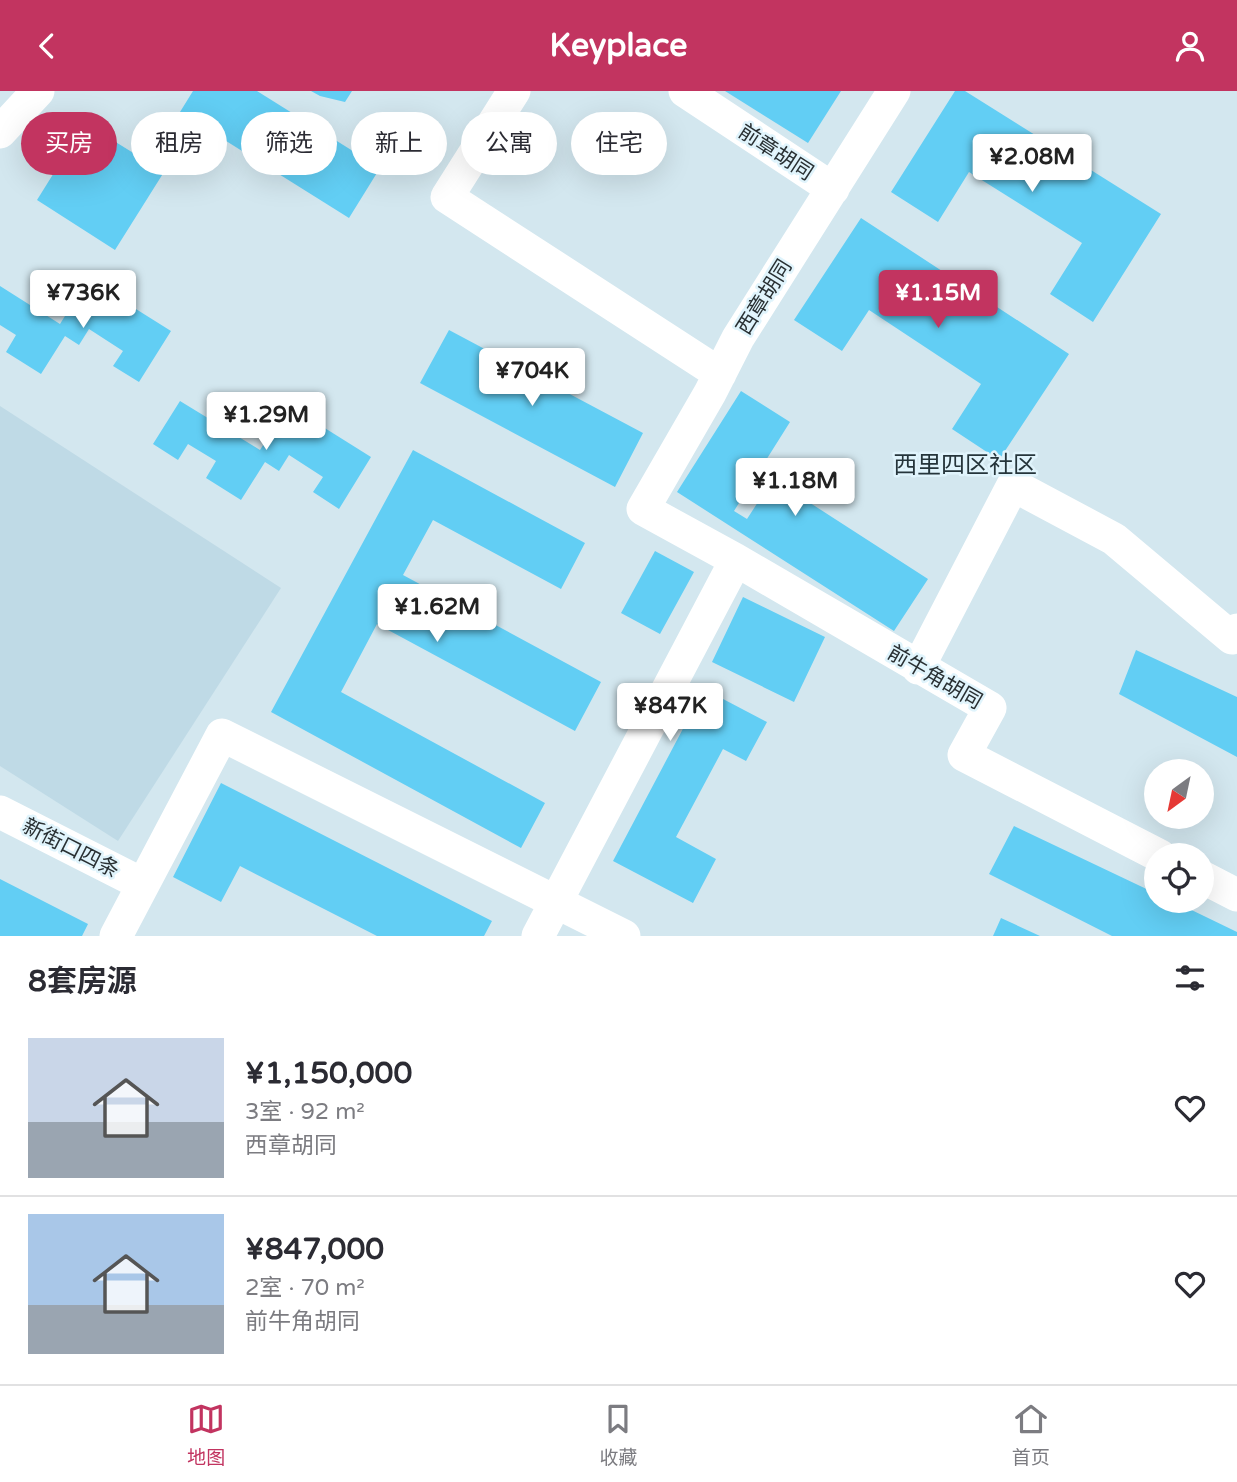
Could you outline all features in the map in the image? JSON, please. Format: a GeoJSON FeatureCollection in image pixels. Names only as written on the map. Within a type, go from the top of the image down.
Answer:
{"type":"FeatureCollection","features":[{"type":"Feature","properties":{"kind":"street"},"geometry":{"type":"LineString","coordinates":[[0,132],[38,91]]}},
{"type":"Feature","properties":{"kind":"street"},"geometry":{"type":"LineString","coordinates":[[514,91],[447,197],[720,375]]}},
{"type":"Feature","properties":{"kind":"street","name":"前章胡同"},"geometry":{"type":"LineString","coordinates":[[685,91],[833,189]]}},
{"type":"Feature","properties":{"kind":"street","name":"西章胡同"},"geometry":{"type":"LineString","coordinates":[[643,509],[720,375],[738,338],[894,91]]}},
{"type":"Feature","properties":{"kind":"street"},"geometry":{"type":"LineString","coordinates":[[918,668],[1013,485],[1114,539],[1232,638],[1237,630]]}},
{"type":"Feature","properties":{"kind":"street","name":"前牛角胡同"},"geometry":{"type":"LineString","coordinates":[[643,509],[736,560],[989,708],[964,755],[1144,848]]}},
{"type":"Feature","properties":{"kind":"street"},"geometry":{"type":"LineString","coordinates":[[538,936],[736,560]]}},
{"type":"Feature","properties":{"kind":"street"},"geometry":{"type":"LineString","coordinates":[[116,936],[222,735],[624,936]]}},
{"type":"Feature","properties":{"kind":"street","name":"新街口四条"},"geometry":{"type":"LineString","coordinates":[[0,812],[142,884]]}},
{"type":"Feature","properties":{"kind":"street"},"geometry":{"type":"LineString","coordinates":[[1214,883],[1237,895]]}},
{"type":"Feature","properties":{"kind":"shaded area"},"geometry":{"type":"Polygon","coordinates":[[[0,406],[281,588],[118,841],[0,766],[0,406]]]}},
{"type":"Feature","properties":{"kind":"building"},"geometry":{"type":"Polygon","coordinates":[[[193,91],[257,91],[291,112],[241,112],[241,150],[227,141],[227,112],[180,112],[193,91]]]}},
{"type":"Feature","properties":{"kind":"building"},"geometry":{"type":"Polygon","coordinates":[[[311,91],[352,91],[345,102],[311,91]]]}},
{"type":"Feature","properties":{"kind":"building"},"geometry":{"type":"Polygon","coordinates":[[[725,91],[841,91],[808,143],[725,91]]]}},
{"type":"Feature","properties":{"kind":"building"},"geometry":{"type":"Polygon","coordinates":[[[955,91],[965,91],[1161,214],[1093,322],[1050,294],[1082,243],[969,172],[938,222],[891,192],[955,91]]]}},
{"type":"Feature","properties":{"kind":"building"},"geometry":{"type":"Polygon","coordinates":[[[337,141],[351,150],[351,175],[376,175],[349,218],[280,175],[337,175],[337,141]]]}},
{"type":"Feature","properties":{"kind":"building"},"geometry":{"type":"Polygon","coordinates":[[[117,143],[131,152],[131,175],[162,175],[115,250],[37,200],[53,175],[117,175],[117,143]]]}},
{"type":"Feature","properties":{"kind":"building"},"geometry":{"type":"Polygon","coordinates":[[[861,218],[1069,354],[999,460],[952,429],[981,384],[869,310],[842,351],[794,320],[861,218]]]}},
{"type":"Feature","properties":{"kind":"building"},"geometry":{"type":"Polygon","coordinates":[[[88,279],[171,331],[139,382],[113,366],[123,351],[89,329],[79,345],[65,336],[41,374],[6,352],[16,335],[0,325],[0,286],[60,324],[88,279]]]}},
{"type":"Feature","properties":{"kind":"building"},"geometry":{"type":"Polygon","coordinates":[[[449,330],[643,433],[615,487],[420,383],[449,330]]]}},
{"type":"Feature","properties":{"kind":"building"},"geometry":{"type":"Polygon","coordinates":[[[741,391],[790,422],[734,511],[747,519],[773,479],[928,579],[894,631],[677,492],[741,391]]]}},
{"type":"Feature","properties":{"kind":"building"},"geometry":{"type":"Polygon","coordinates":[[[180,401],[260,450],[288,405],[371,457],[339,509],[313,492],[323,477],[289,455],[279,471],[265,462],[241,500],[206,478],[216,461],[188,444],[178,460],[153,444],[180,401]]]}},
{"type":"Feature","properties":{"kind":"building"},"geometry":{"type":"Polygon","coordinates":[[[413,450],[585,543],[561,589],[433,520],[403,575],[601,682],[575,731],[377,624],[341,692],[545,803],[521,848],[271,712],[413,450]]]}},
{"type":"Feature","properties":{"kind":"building"},"geometry":{"type":"Polygon","coordinates":[[[655,551],[694,572],[660,634],[621,613],[655,551]]]}},
{"type":"Feature","properties":{"kind":"building"},"geometry":{"type":"Polygon","coordinates":[[[743,597],[825,637],[794,702],[712,662],[743,597]]]}},
{"type":"Feature","properties":{"kind":"building"},"geometry":{"type":"Polygon","coordinates":[[[1136,650],[1237,697],[1237,757],[1119,694],[1136,650]]]}},
{"type":"Feature","properties":{"kind":"building"},"geometry":{"type":"Polygon","coordinates":[[[704,689],[767,722],[746,761],[723,749],[676,837],[716,859],[693,903],[613,861],[704,689]]]}},
{"type":"Feature","properties":{"kind":"building"},"geometry":{"type":"Polygon","coordinates":[[[221,783],[492,921],[484,936],[377,936],[240,866],[221,902],[173,877],[221,783]]]}},
{"type":"Feature","properties":{"kind":"building"},"geometry":{"type":"Polygon","coordinates":[[[1014,826],[1144,888],[1144,913],[1198,913],[1237,932],[1237,936],[1112,936],[989,874],[1014,826]]]}},
{"type":"Feature","properties":{"kind":"building"},"geometry":{"type":"Polygon","coordinates":[[[0,879],[88,924],[82,936],[0,936],[0,879]]]}},
{"type":"Feature","properties":{"kind":"building"},"geometry":{"type":"Polygon","coordinates":[[[1001,918],[1040,936],[993,936],[1001,918]]]}},
{"type":"Feature","properties":{"kind":"district","name":"西里四区社区"},"geometry":{"type":"Point","coordinates":[965,465]}}]}
